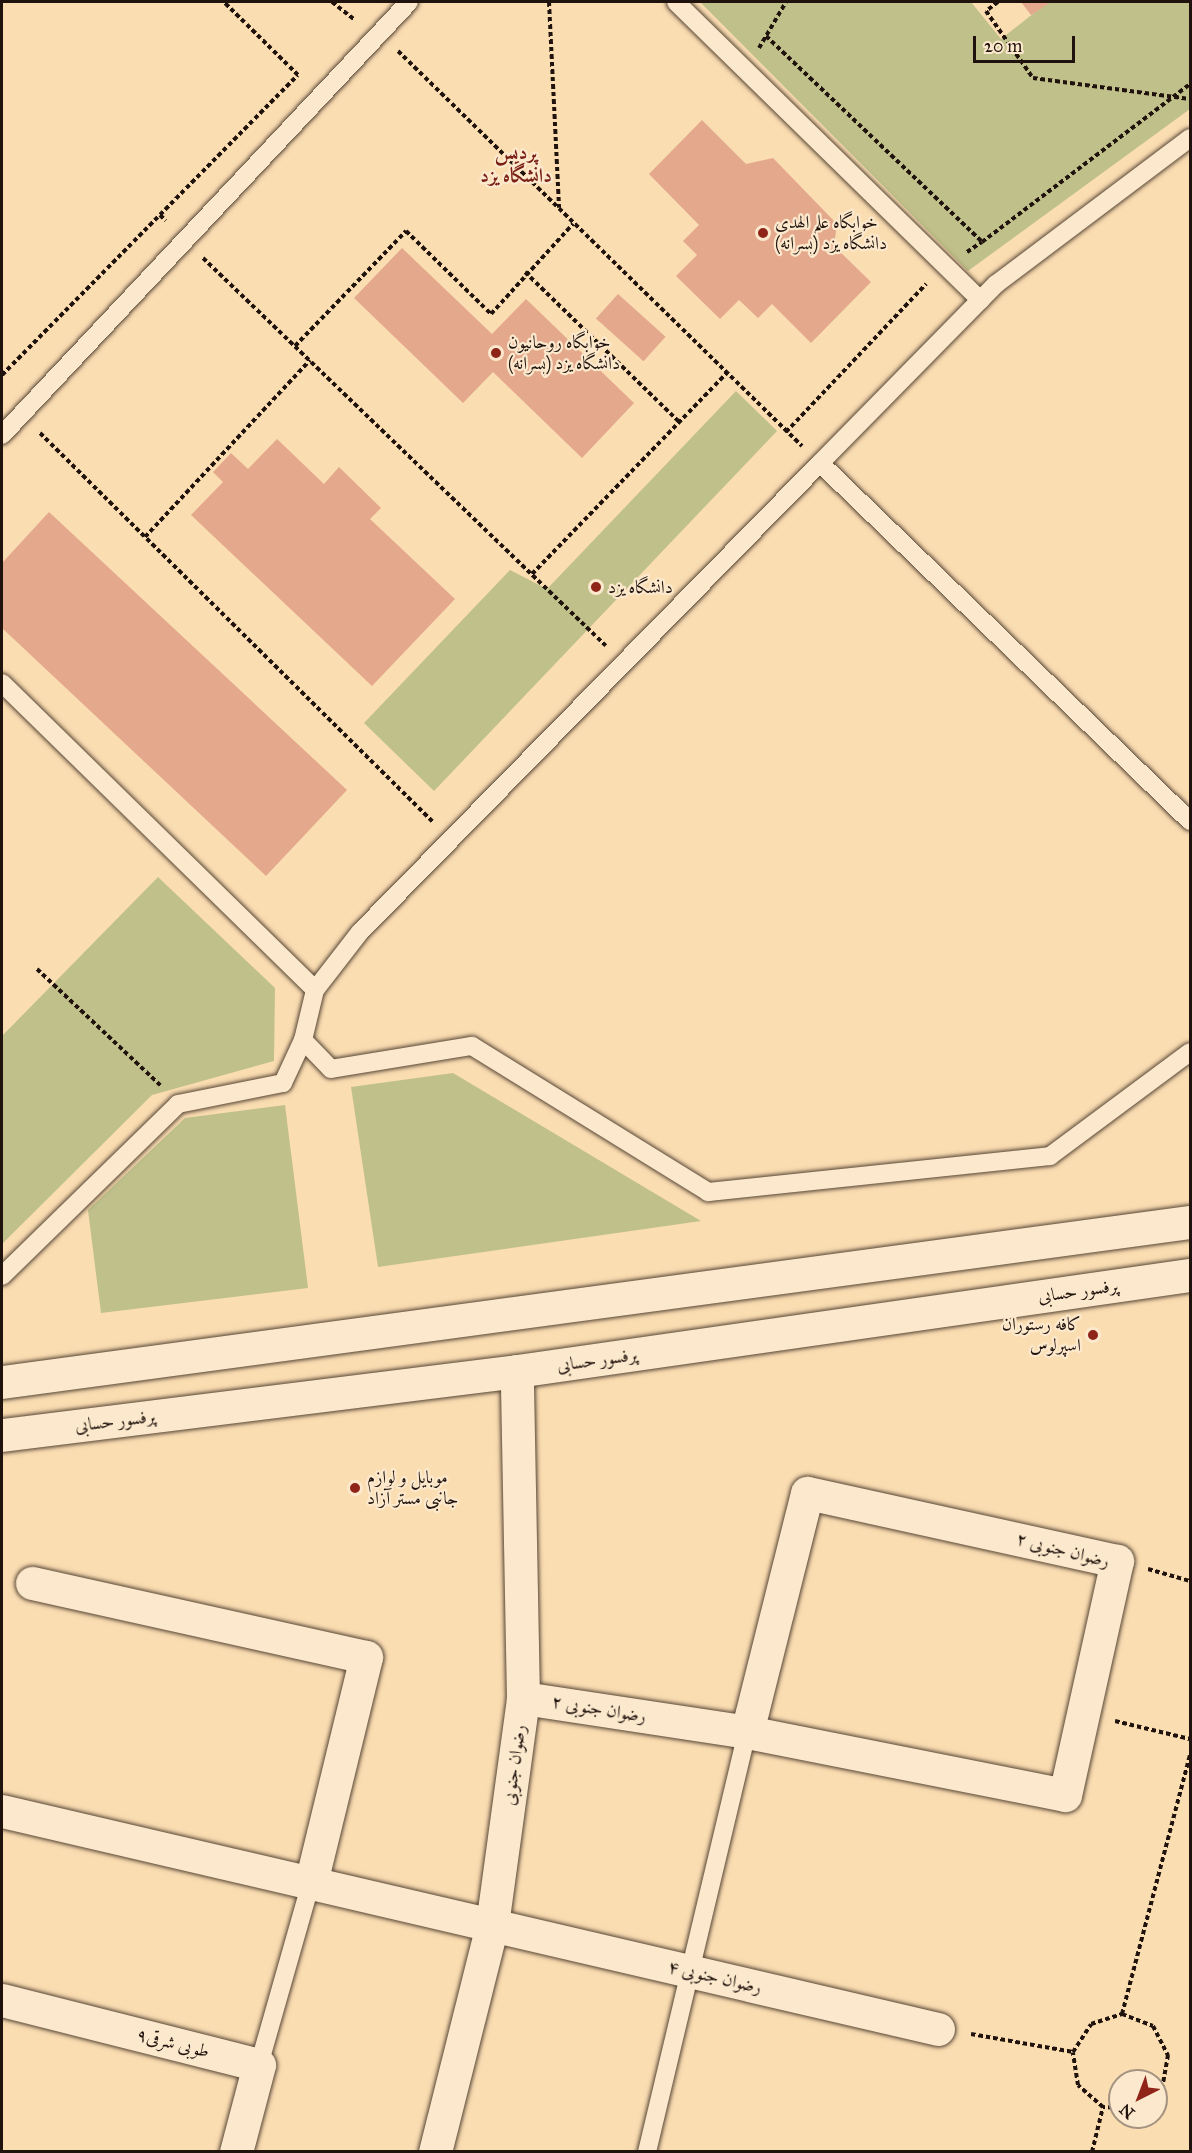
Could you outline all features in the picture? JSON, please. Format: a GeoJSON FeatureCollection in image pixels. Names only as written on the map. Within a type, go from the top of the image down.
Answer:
{"type":"FeatureCollection","features":[{"type":"Feature","properties":{"kind":"street"},"geometry":{"type":"LineString","coordinates":[[2,1382],[1191,1222]]}},
{"type":"Feature","properties":{"kind":"street","name":"پرفسور حسابی"},"geometry":{"type":"LineString","coordinates":[[2,1435],[517,1371],[1191,1275]]}},
{"type":"Feature","properties":{"kind":"street","name":"رضوان جنوبی"},"geometry":{"type":"LineString","coordinates":[[435,2151],[492,1925],[523,1698],[517,1371]]}},
{"type":"Feature","properties":{"kind":"street","name":"رضوان جنوبی ۲"},"geometry":{"type":"LineString","coordinates":[[523,1698],[747,1732],[1065,1795],[1117,1561],[807,1493],[747,1732]]}},
{"type":"Feature","properties":{"kind":"street"},"geometry":{"type":"LineString","coordinates":[[32,1583],[366,1657],[311,1883]]}},
{"type":"Feature","properties":{"kind":"street","name":"رضوان جنوبی ۴"},"geometry":{"type":"LineString","coordinates":[[2,1811],[938,2029]]}},
{"type":"Feature","properties":{"kind":"street","name":"طوبی شرقی۹"},"geometry":{"type":"LineString","coordinates":[[2,2000],[259,2065]]}},
{"type":"Feature","properties":{"kind":"street"},"geometry":{"type":"LineString","coordinates":[[236,2151],[259,2065]]}},
{"type":"Feature","properties":{"kind":"lane"},"geometry":{"type":"LineString","coordinates":[[2,435],[409,2]]}},
{"type":"Feature","properties":{"kind":"lane"},"geometry":{"type":"LineString","coordinates":[[676,2],[980,300]]}},
{"type":"Feature","properties":{"kind":"lane"},"geometry":{"type":"LineString","coordinates":[[2,1276],[178,1104],[284,1083],[303,1040],[315,990],[360,932],[980,300],[1191,138]]}},
{"type":"Feature","properties":{"kind":"lane"},"geometry":{"type":"LineString","coordinates":[[820,463],[1191,821]]}},
{"type":"Feature","properties":{"kind":"lane"},"geometry":{"type":"LineString","coordinates":[[2,683],[315,990]]}},
{"type":"Feature","properties":{"kind":"lane"},"geometry":{"type":"LineString","coordinates":[[303,1040],[331,1069],[472,1046],[708,1192],[1050,1156],[1191,1052]]}},
{"type":"Feature","properties":{"kind":"lane"},"geometry":{"type":"LineString","coordinates":[[647,2151],[747,1732]]}},
{"type":"Feature","properties":{"kind":"lane"},"geometry":{"type":"LineString","coordinates":[[259,2065],[311,1883]]}},
{"type":"Feature","properties":{"kind":"path"},"geometry":{"type":"LineString","coordinates":[[2,375],[298,75],[224,2]]}},
{"type":"Feature","properties":{"kind":"path"},"geometry":{"type":"LineString","coordinates":[[332,2],[353,22],[359,15]]}},
{"type":"Feature","properties":{"kind":"path"},"geometry":{"type":"LineString","coordinates":[[549,2],[559,209]]}},
{"type":"Feature","properties":{"kind":"path"},"geometry":{"type":"LineString","coordinates":[[746,69],[786,2]]}},
{"type":"Feature","properties":{"kind":"path"},"geometry":{"type":"LineString","coordinates":[[998,2],[986,11],[1033,78],[1191,99]]}},
{"type":"Feature","properties":{"kind":"path"},"geometry":{"type":"LineString","coordinates":[[380,33],[726,374],[820,463]]}},
{"type":"Feature","properties":{"kind":"path"},"geometry":{"type":"LineString","coordinates":[[766,36],[982,242]]}},
{"type":"Feature","properties":{"kind":"path"},"geometry":{"type":"LineString","coordinates":[[786,432],[944,265],[982,242],[1191,84]]}},
{"type":"Feature","properties":{"kind":"path"},"geometry":{"type":"LineString","coordinates":[[160,215],[624,663]]}},
{"type":"Feature","properties":{"kind":"path"},"geometry":{"type":"LineString","coordinates":[[295,346],[406,231],[491,314],[525,272],[573,224]]}},
{"type":"Feature","properties":{"kind":"path"},"geometry":{"type":"LineString","coordinates":[[525,272],[679,422]]}},
{"type":"Feature","properties":{"kind":"path"},"geometry":{"type":"LineString","coordinates":[[145,537],[310,360]]}},
{"type":"Feature","properties":{"kind":"path"},"geometry":{"type":"LineString","coordinates":[[532,574],[726,374]]}},
{"type":"Feature","properties":{"kind":"path"},"geometry":{"type":"LineString","coordinates":[[21,414],[450,840]]}},
{"type":"Feature","properties":{"kind":"path"},"geometry":{"type":"LineString","coordinates":[[37,969],[178,1104]]}},
{"type":"Feature","properties":{"kind":"path"},"geometry":{"type":"LineString","coordinates":[[1117,1561],[1191,1581]]}},
{"type":"Feature","properties":{"kind":"path"},"geometry":{"type":"LineString","coordinates":[[1083,1713],[1191,1739]]}},
{"type":"Feature","properties":{"kind":"path"},"geometry":{"type":"LineString","coordinates":[[1122,2014],[1191,1755]]}},
{"type":"Feature","properties":{"kind":"path"},"geometry":{"type":"LineString","coordinates":[[1108,2107],[1103,2107],[1078,2085],[1073,2052],[1091,2024],[1122,2014],[1153,2026],[1168,2055],[1165,2069]]}},
{"type":"Feature","properties":{"kind":"path"},"geometry":{"type":"LineString","coordinates":[[938,2029],[1073,2052]]}},
{"type":"Feature","properties":{"kind":"path"},"geometry":{"type":"LineString","coordinates":[[1092,2151],[1103,2107]]}},
{"type":"Feature","properties":{"kind":"green space"},"geometry":{"type":"Polygon","coordinates":[[[700,2],[971,2],[1001,39],[1048,2],[1190,2],[1190,109],[968,271],[700,2]]]}},
{"type":"Feature","properties":{"kind":"green space"},"geometry":{"type":"Polygon","coordinates":[[[736,391],[777,431],[434,791],[364,723],[510,570],[547,589],[736,391]]]}},
{"type":"Feature","properties":{"kind":"green space"},"geometry":{"type":"Polygon","coordinates":[[[158,877],[275,988],[274,1061],[152,1095],[2,1244],[2,1036],[158,877]]]}},
{"type":"Feature","properties":{"kind":"green space"},"geometry":{"type":"Polygon","coordinates":[[[453,1073],[701,1221],[378,1267],[351,1087],[453,1073]]]}},
{"type":"Feature","properties":{"kind":"green space"},"geometry":{"type":"Polygon","coordinates":[[[285,1105],[308,1288],[101,1313],[88,1210],[185,1118],[285,1105]]]}},
{"type":"Feature","properties":{"kind":"building"},"geometry":{"type":"Polygon","coordinates":[[[1021,2],[1051,2],[1031,15],[1021,2]]]}},
{"type":"Feature","properties":{"kind":"building","name":"خوابگاه علم الهدی (پسرانه) دانشگاه یزد"},"geometry":{"type":"Polygon","coordinates":[[[702,120],[746,164],[773,158],[837,224],[834,246],[871,282],[811,343],[772,304],[758,318],[739,300],[720,319],[676,276],[697,255],[683,241],[699,225],[649,174],[702,120]]]}},
{"type":"Feature","properties":{"kind":"building","name":"خوابگاه روحانیون (پسرانه) دانشگاه یزد"},"geometry":{"type":"Polygon","coordinates":[[[402,248],[492,334],[526,299],[634,403],[582,458],[493,372],[463,403],[354,298],[402,248]]]}},
{"type":"Feature","properties":{"kind":"building"},"geometry":{"type":"Polygon","coordinates":[[[618,294],[666,337],[643,361],[596,319],[618,294]]]}},
{"type":"Feature","properties":{"kind":"building"},"geometry":{"type":"Polygon","coordinates":[[[277,439],[324,484],[339,467],[381,508],[370,519],[455,599],[372,686],[191,515],[223,482],[213,472],[231,453],[248,469],[277,439]]]}},
{"type":"Feature","properties":{"kind":"building"},"geometry":{"type":"Polygon","coordinates":[[[49,512],[347,790],[266,876],[2,628],[2,563],[49,512]]]}},
{"type":"Feature","properties":{"kind":"place","name":"خوابگاه علم الهدی (پسرانه) دانشگاه یزد"},"geometry":{"type":"Point","coordinates":[763,233]}},
{"type":"Feature","properties":{"kind":"place","name":"خوابگاه روحانیون (پسرانه) دانشگاه یزد"},"geometry":{"type":"Point","coordinates":[496,353]}},
{"type":"Feature","properties":{"kind":"place","name":"دانشگاه یزد"},"geometry":{"type":"Point","coordinates":[596,587]}},
{"type":"Feature","properties":{"kind":"place","name":"کافه رستوران اسپرلوس"},"geometry":{"type":"Point","coordinates":[1093,1335]}},
{"type":"Feature","properties":{"kind":"place","name":"موبایل و لوازم جانبی مستر آزاد"},"geometry":{"type":"Point","coordinates":[355,1488]}},
{"type":"Feature","properties":{"kind":"district","name":"پردیس دانشگاه یزد"},"geometry":{"type":"Point","coordinates":[516,164]}}]}
